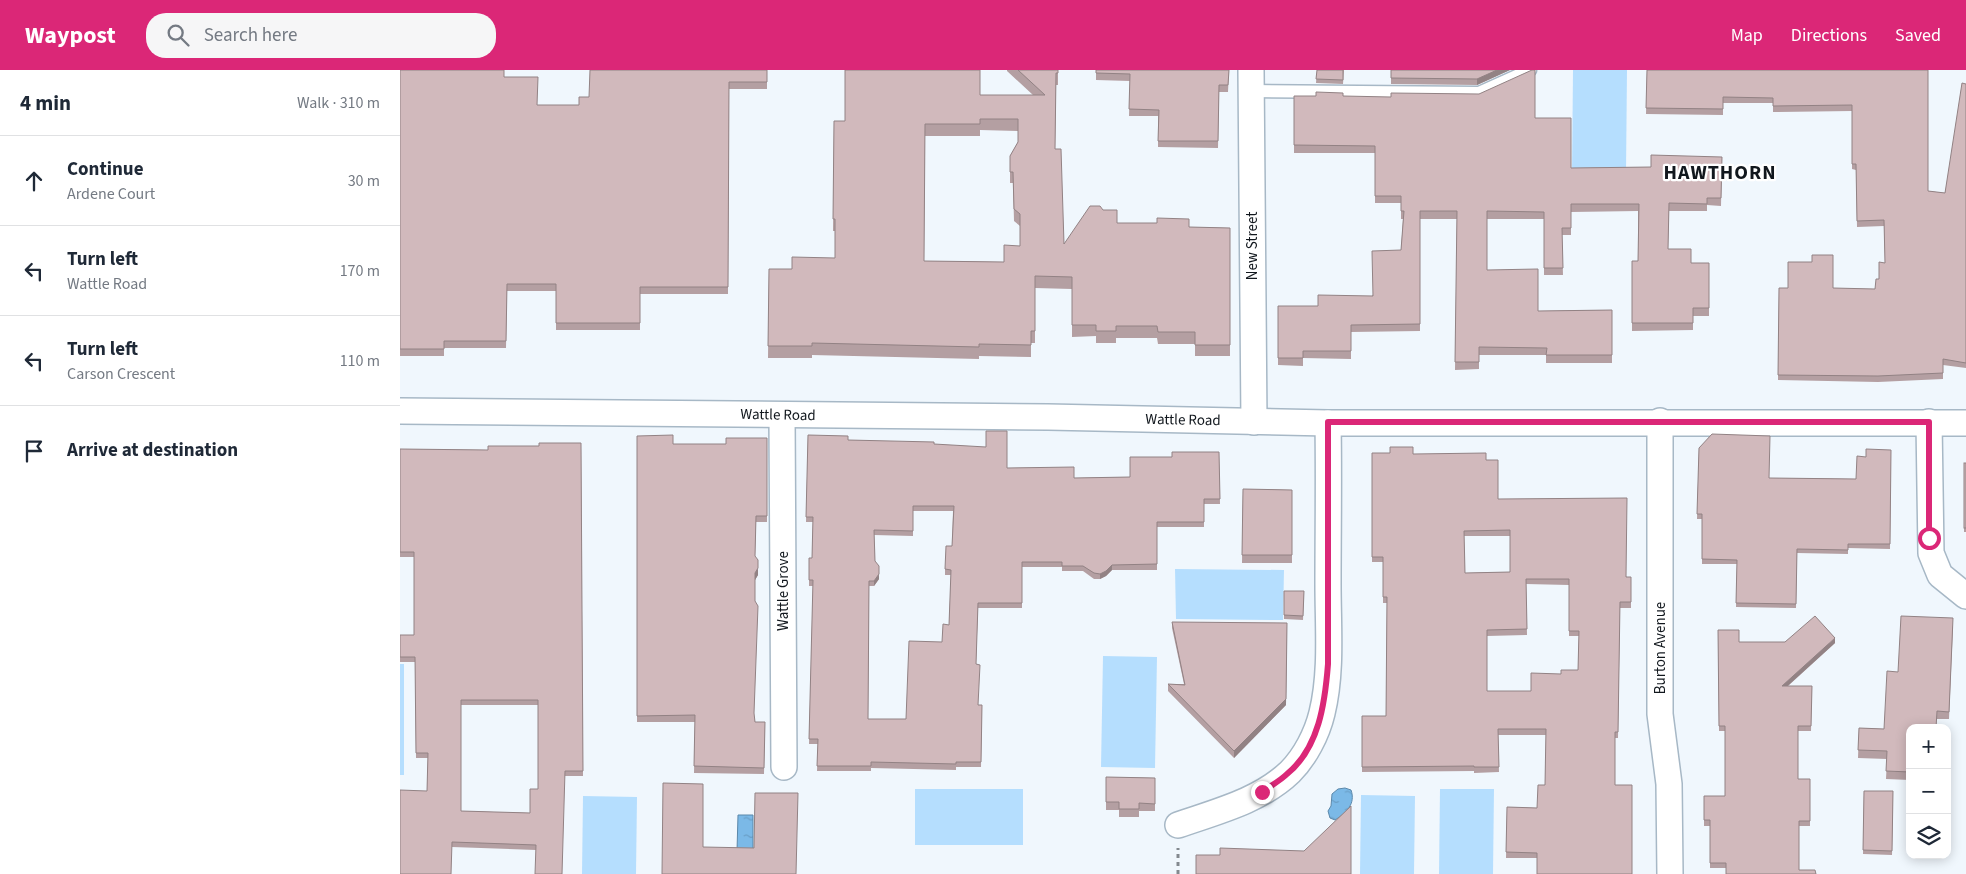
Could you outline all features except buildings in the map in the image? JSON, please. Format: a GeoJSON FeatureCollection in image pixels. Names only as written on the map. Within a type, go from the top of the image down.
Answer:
{"type":"FeatureCollection","features":[{"type":"Feature","properties":{"kind":"street","name":"New Street"},"geometry":{"type":"LineString","coordinates":[[1251,81],[1254,422]]}},
{"type":"Feature","properties":{"kind":"street","name":"Wattle Road"},"geometry":{"type":"LineString","coordinates":[[400,411],[1048,417],[1254,422],[1966,422]]}},
{"type":"Feature","properties":{"kind":"street","name":"Wattle Grove"},"geometry":{"type":"LineString","coordinates":[[782,415],[784,767]]}},
{"type":"Feature","properties":{"kind":"street","name":"Burton Avenue"},"geometry":{"type":"LineString","coordinates":[[1660,421],[1660,714],[1669,784],[1670,874]]}},
{"type":"Feature","properties":{"kind":"street"},"geometry":{"type":"LineString","coordinates":[[1178,825],[1244,801],[1262,792],[1288,774],[1313,739],[1322,715],[1328,664],[1328,422]]}},
{"type":"Feature","properties":{"kind":"street"},"geometry":{"type":"LineString","coordinates":[[1929,422],[1931,553],[1940,575],[1966,596]]}},
{"type":"Feature","properties":{"kind":"lane"},"geometry":{"type":"LineString","coordinates":[[1251,81],[1479,93],[1530,70]]}},
{"type":"Feature","properties":{"kind":"shaded area"},"geometry":{"type":"Polygon","coordinates":[[[1573,70],[1627,70],[1626,173],[1572,173],[1573,70]]]}},
{"type":"Feature","properties":{"kind":"shaded area"},"geometry":{"type":"Polygon","coordinates":[[[1175,569],[1284,570],[1283,620],[1176,619],[1175,569]]]}},
{"type":"Feature","properties":{"kind":"shaded area"},"geometry":{"type":"Polygon","coordinates":[[[1103,656],[1157,657],[1155,768],[1101,767],[1103,656]]]}},
{"type":"Feature","properties":{"kind":"shaded area"},"geometry":{"type":"Polygon","coordinates":[[[400,664],[404,664],[404,775],[400,775],[400,664]]]}},
{"type":"Feature","properties":{"kind":"shaded area"},"geometry":{"type":"Polygon","coordinates":[[[915,789],[1023,789],[1023,845],[915,845],[915,789]]]}},
{"type":"Feature","properties":{"kind":"shaded area"},"geometry":{"type":"Polygon","coordinates":[[[1440,789],[1494,789],[1493,874],[1439,874],[1440,789]]]}},
{"type":"Feature","properties":{"kind":"shaded area"},"geometry":{"type":"Polygon","coordinates":[[[1361,795],[1415,796],[1414,874],[1360,874],[1361,795]]]}},
{"type":"Feature","properties":{"kind":"shaded area"},"geometry":{"type":"Polygon","coordinates":[[[583,796],[637,797],[636,874],[582,874],[583,796]]]}},
{"type":"Feature","properties":{"kind":"water"},"geometry":{"type":"Polygon","coordinates":[[[1345,788],[1351,790],[1352,795],[1349,808],[1335,820],[1330,818],[1328,811],[1331,806],[1332,794],[1338,789],[1345,788]]]}},
{"type":"Feature","properties":{"kind":"water"},"geometry":{"type":"Polygon","coordinates":[[[738,815],[753,815],[753,851],[737,851],[738,815]]]}},
{"type":"Feature","properties":{"kind":"district","name":"HAWTHORN"},"geometry":{"type":"Point","coordinates":[1720,173]}},
{"type":"Feature","properties":{"kind":"route"},"geometry":{"type":"LineString","coordinates":[[1262,792],[1288,774],[1299,761],[1313,739],[1322,715],[1328,664],[1328,422],[1929,422],[1929,538]]}}]}
